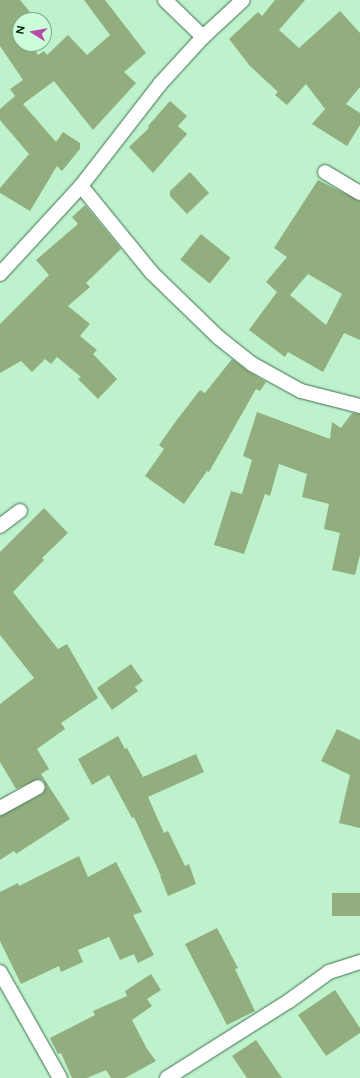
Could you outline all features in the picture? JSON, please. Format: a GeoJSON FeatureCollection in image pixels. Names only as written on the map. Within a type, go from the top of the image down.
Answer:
{"type":"FeatureCollection","features":[{"type":"Feature","properties":{"kind":"street"},"geometry":{"type":"LineString","coordinates":[[166,0],[203,38]]}},
{"type":"Feature","properties":{"kind":"street"},"geometry":{"type":"LineString","coordinates":[[0,274],[81,186],[160,84],[203,38],[243,0]]}},
{"type":"Feature","properties":{"kind":"street"},"geometry":{"type":"LineString","coordinates":[[325,172],[360,193]]}},
{"type":"Feature","properties":{"kind":"street"},"geometry":{"type":"LineString","coordinates":[[81,186],[152,272],[218,337],[252,364],[301,391],[360,406]]}},
{"type":"Feature","properties":{"kind":"street"},"geometry":{"type":"LineString","coordinates":[[0,526],[20,511]]}},
{"type":"Feature","properties":{"kind":"street"},"geometry":{"type":"LineString","coordinates":[[0,808],[38,787]]}},
{"type":"Feature","properties":{"kind":"street"},"geometry":{"type":"LineString","coordinates":[[167,1078],[289,1001],[329,972],[360,962]]}},
{"type":"Feature","properties":{"kind":"street"},"geometry":{"type":"LineString","coordinates":[[0,972],[60,1078]]}},
{"type":"Feature","properties":{"kind":"building"},"geometry":{"type":"Polygon","coordinates":[[[0,0],[20,0],[30,12],[12,12],[12,52],[36,52],[38,55],[45,52],[47,55],[52,52],[52,50],[68,35],[87,55],[110,35],[84,0],[105,0],[146,53],[124,72],[136,83],[93,130],[54,81],[23,104],[56,142],[63,132],[80,143],[80,149],[62,171],[57,166],[30,211],[0,193],[0,188],[29,154],[0,120],[0,109],[15,96],[10,89],[23,80],[0,46],[0,0]]]}},
{"type":"Feature","properties":{"kind":"building"},"geometry":{"type":"Polygon","coordinates":[[[275,0],[305,0],[279,30],[299,48],[340,11],[360,33],[360,87],[346,104],[360,113],[360,125],[347,146],[312,124],[325,109],[306,84],[287,105],[275,95],[278,92],[250,66],[229,39],[258,12],[262,16],[275,0]]]}},
{"type":"Feature","properties":{"kind":"building"},"geometry":{"type":"Polygon","coordinates":[[[170,101],[187,116],[178,126],[187,134],[153,173],[129,147],[149,128],[148,126],[170,101]]]}},
{"type":"Feature","properties":{"kind":"building"},"geometry":{"type":"Polygon","coordinates":[[[190,172],[209,193],[187,214],[170,196],[170,191],[190,172]]]}},
{"type":"Feature","properties":{"kind":"building"},"geometry":{"type":"Polygon","coordinates":[[[318,180],[360,201],[360,340],[344,333],[323,372],[288,352],[285,357],[249,330],[277,292],[266,282],[287,257],[274,248],[318,180]],[[308,274],[290,295],[326,325],[342,294],[308,274]]]}},
{"type":"Feature","properties":{"kind":"building"},"geometry":{"type":"Polygon","coordinates":[[[85,205],[121,249],[86,283],[90,287],[68,306],[90,324],[80,336],[97,350],[93,354],[117,379],[98,399],[78,379],[81,377],[57,357],[51,364],[45,359],[32,372],[21,361],[0,373],[0,324],[49,275],[36,260],[78,224],[72,217],[85,205]]]}},
{"type":"Feature","properties":{"kind":"building"},"geometry":{"type":"Polygon","coordinates":[[[201,234],[231,258],[210,284],[180,260],[201,234]]]}},
{"type":"Feature","properties":{"kind":"building"},"geometry":{"type":"Polygon","coordinates":[[[232,359],[266,382],[260,391],[256,389],[209,472],[207,471],[184,504],[145,476],[164,449],[159,445],[176,421],[200,390],[205,393],[232,359]]]}},
{"type":"Feature","properties":{"kind":"building"},"geometry":{"type":"Polygon","coordinates":[[[257,412],[330,439],[332,422],[341,428],[352,413],[360,414],[360,555],[355,575],[332,570],[340,533],[324,529],[329,504],[302,497],[307,474],[279,464],[270,496],[265,494],[244,554],[214,545],[231,491],[242,494],[252,460],[243,456],[257,412]]]}},
{"type":"Feature","properties":{"kind":"building"},"geometry":{"type":"Polygon","coordinates":[[[44,508],[68,533],[42,558],[44,560],[13,592],[58,649],[67,644],[98,698],[61,723],[65,729],[37,749],[49,769],[41,774],[70,819],[16,854],[14,851],[0,860],[0,816],[42,794],[46,787],[43,780],[38,779],[16,789],[0,762],[0,704],[34,678],[0,635],[0,552],[44,508]]]}},
{"type":"Feature","properties":{"kind":"building"},"geometry":{"type":"Polygon","coordinates":[[[131,664],[143,681],[135,687],[138,691],[112,710],[97,688],[131,664]]]}},
{"type":"Feature","properties":{"kind":"building"},"geometry":{"type":"Polygon","coordinates":[[[337,729],[360,740],[360,828],[339,823],[350,775],[321,761],[337,729]]]}},
{"type":"Feature","properties":{"kind":"building"},"geometry":{"type":"Polygon","coordinates":[[[118,736],[125,749],[127,748],[143,777],[196,754],[204,772],[148,797],[164,833],[168,831],[185,866],[189,864],[196,884],[168,896],[161,876],[134,817],[132,818],[109,775],[92,785],[78,759],[118,736]]]}},
{"type":"Feature","properties":{"kind":"building"},"geometry":{"type":"Polygon","coordinates":[[[79,856],[88,877],[116,862],[142,912],[133,915],[154,955],[138,963],[134,954],[120,960],[109,937],[78,950],[83,962],[61,972],[59,966],[21,984],[0,941],[0,892],[18,883],[19,886],[79,856]]]}},
{"type":"Feature","properties":{"kind":"building"},"geometry":{"type":"Polygon","coordinates":[[[332,893],[360,893],[360,916],[332,916],[332,893]]]}},
{"type":"Feature","properties":{"kind":"building"},"geometry":{"type":"Polygon","coordinates":[[[217,928],[238,968],[235,969],[255,1011],[227,1025],[185,944],[217,928]]]}},
{"type":"Feature","properties":{"kind":"building"},"geometry":{"type":"Polygon","coordinates":[[[151,974],[161,990],[147,999],[152,1006],[132,1020],[147,1049],[156,1061],[125,1078],[111,1078],[106,1070],[87,1078],[72,1078],[61,1053],[58,1054],[50,1038],[95,1015],[93,1011],[127,996],[125,991],[151,974]]]}},
{"type":"Feature","properties":{"kind":"building"},"geometry":{"type":"Polygon","coordinates":[[[335,990],[360,1028],[360,1033],[326,1056],[298,1015],[335,990]]]}},
{"type":"Feature","properties":{"kind":"building"},"geometry":{"type":"Polygon","coordinates":[[[256,1040],[282,1078],[247,1078],[232,1056],[256,1040]]]}}]}
